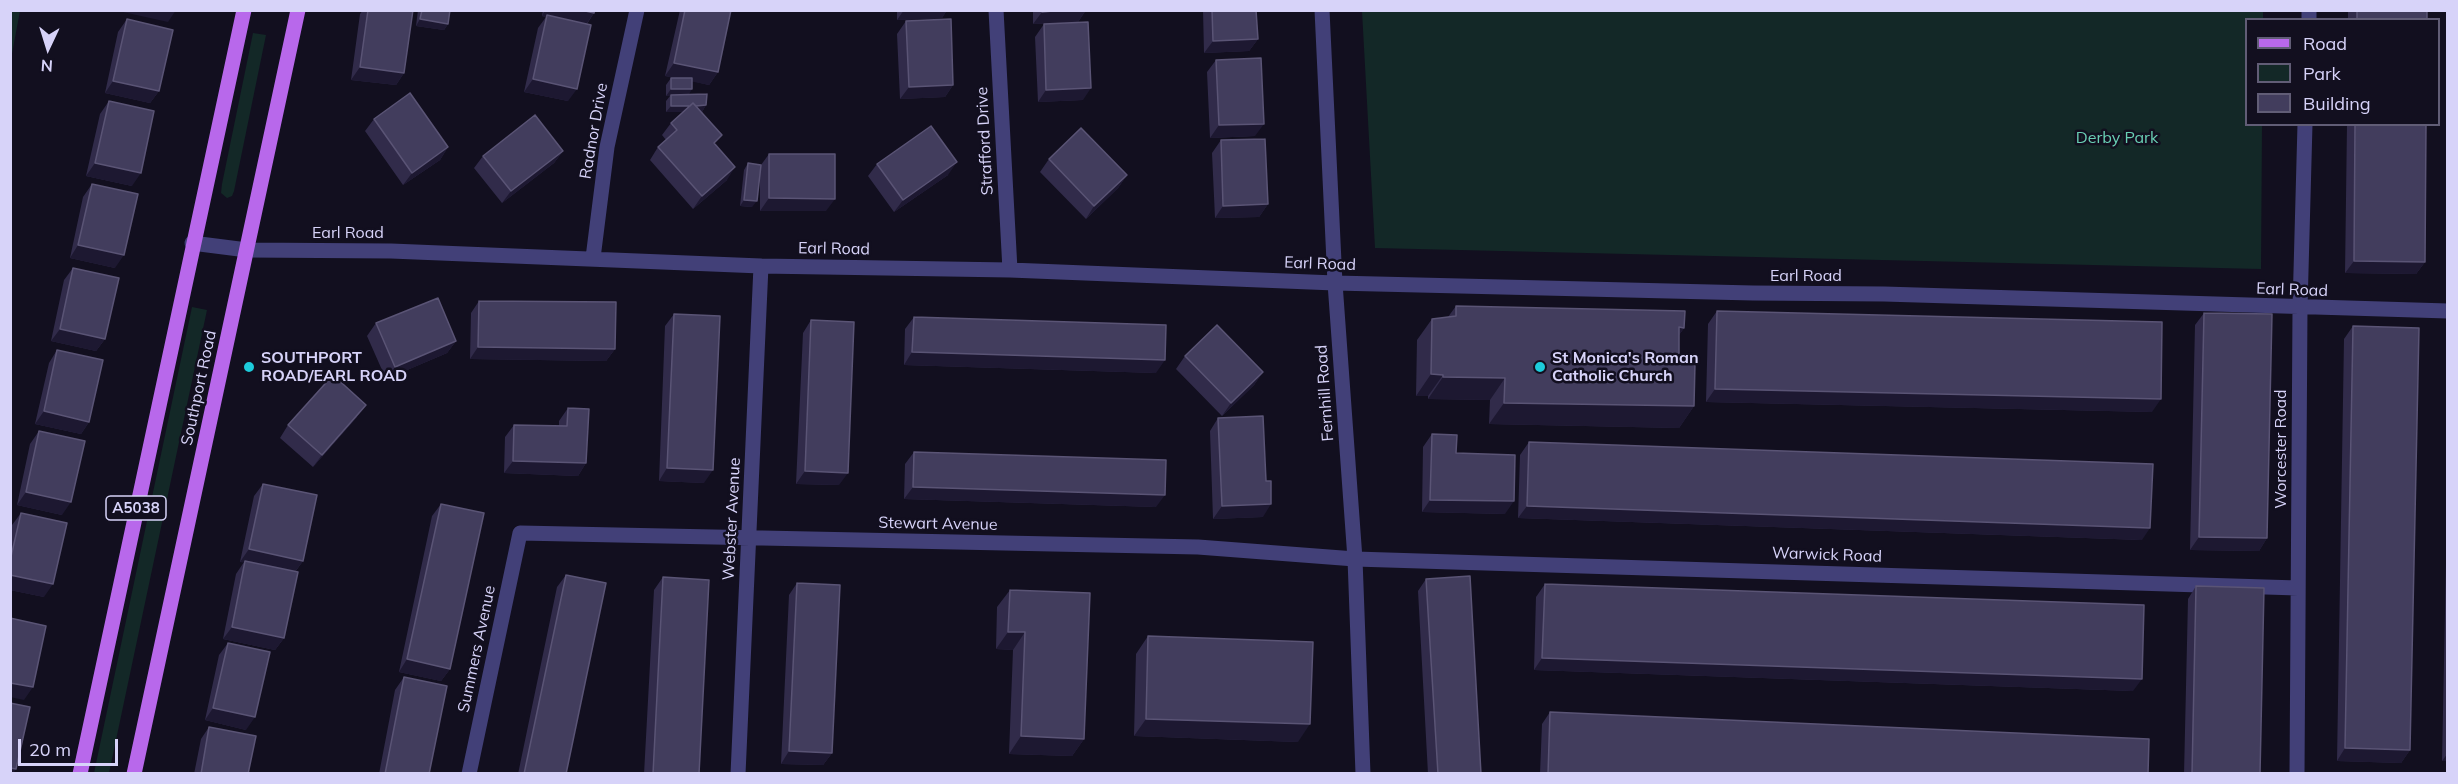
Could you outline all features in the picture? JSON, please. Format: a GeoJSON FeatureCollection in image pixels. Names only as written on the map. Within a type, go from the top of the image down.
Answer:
{"type":"FeatureCollection","features":[{"type":"Feature","properties":{"kind":"main road","name":"A5038"},"geometry":{"type":"LineString","coordinates":[[80,774],[192,243],[244,10]]}},
{"type":"Feature","properties":{"kind":"main road","name":"Southport Road"},"geometry":{"type":"LineString","coordinates":[[134,774],[298,10]]}},
{"type":"Feature","properties":{"kind":"street","name":"Radnor Drive"},"geometry":{"type":"LineString","coordinates":[[593,258],[607,147],[637,10]]}},
{"type":"Feature","properties":{"kind":"street","name":"Strafford Drive"},"geometry":{"type":"LineString","coordinates":[[996,10],[1010,270]]}},
{"type":"Feature","properties":{"kind":"street","name":"Fernhill Road"},"geometry":{"type":"LineString","coordinates":[[1322,10],[1335,283],[1355,559],[1363,774]]}},
{"type":"Feature","properties":{"kind":"street","name":"Worcester Road"},"geometry":{"type":"LineString","coordinates":[[2297,774],[2300,308],[2305,126]]}},
{"type":"Feature","properties":{"kind":"street","name":"Earl Road"},"geometry":{"type":"LineString","coordinates":[[192,243],[247,250],[391,251],[761,266],[1010,270],[1335,283],[1753,293],[1896,294],[2448,311]]}},
{"type":"Feature","properties":{"kind":"street","name":"Webster Avenue"},"geometry":{"type":"LineString","coordinates":[[738,774],[761,266]]}},
{"type":"Feature","properties":{"kind":"street","name":"Stewart Avenue"},"geometry":{"type":"LineString","coordinates":[[520,532],[749,539],[1198,547],[1355,559]]}},
{"type":"Feature","properties":{"kind":"street","name":"Summers Avenue"},"geometry":{"type":"LineString","coordinates":[[470,774],[520,532]]}},
{"type":"Feature","properties":{"kind":"street","name":"Warwick Road"},"geometry":{"type":"LineString","coordinates":[[1355,559],[2298,588]]}},
{"type":"Feature","properties":{"kind":"green space"},"geometry":{"type":"Polygon","coordinates":[[[10,11],[20,11],[11,59],[10,11]]]}},
{"type":"Feature","properties":{"kind":"green space","name":"Derby Park"},"geometry":{"type":"Polygon","coordinates":[[[1362,11],[2263,11],[2263,18],[2245,18],[2245,126],[2262,126],[2261,269],[1375,248],[1362,11]]]}},
{"type":"Feature","properties":{"kind":"green space"},"geometry":{"type":"Polygon","coordinates":[[[253,33],[266,35],[234,191],[232,196],[227,198],[221,193],[222,184],[253,33]]]}},
{"type":"Feature","properties":{"kind":"green space"},"geometry":{"type":"Polygon","coordinates":[[[192,307],[207,310],[109,773],[94,773],[192,307]]]}},
{"type":"Feature","properties":{"kind":"building"},"geometry":{"type":"Polygon","coordinates":[[[368,10],[413,10],[404,73],[360,67],[368,10]]]}},
{"type":"Feature","properties":{"kind":"building"},"geometry":{"type":"Polygon","coordinates":[[[422,10],[450,10],[448,24],[420,19],[422,10]]]}},
{"type":"Feature","properties":{"kind":"building"},"geometry":{"type":"Polygon","coordinates":[[[685,10],[731,10],[718,72],[674,63],[685,10]]]}},
{"type":"Feature","properties":{"kind":"building"},"geometry":{"type":"Polygon","coordinates":[[[1042,10],[1065,10],[1042,12],[1042,10]]]}},
{"type":"Feature","properties":{"kind":"building"},"geometry":{"type":"Polygon","coordinates":[[[1212,10],[1256,10],[1258,39],[1213,41],[1212,10]]]}},
{"type":"Feature","properties":{"kind":"building"},"geometry":{"type":"Polygon","coordinates":[[[2357,10],[2427,10],[2427,18],[2357,18],[2357,10]]]}},
{"type":"Feature","properties":{"kind":"building"},"geometry":{"type":"Polygon","coordinates":[[[547,15],[591,25],[577,89],[533,79],[547,15]]]}},
{"type":"Feature","properties":{"kind":"building"},"geometry":{"type":"Polygon","coordinates":[[[127,19],[173,30],[159,91],[113,81],[127,19]]]}},
{"type":"Feature","properties":{"kind":"building"},"geometry":{"type":"Polygon","coordinates":[[[951,19],[953,85],[909,87],[906,21],[951,19]]]}},
{"type":"Feature","properties":{"kind":"building"},"geometry":{"type":"Polygon","coordinates":[[[1088,22],[1091,88],[1046,90],[1044,24],[1088,22]]]}},
{"type":"Feature","properties":{"kind":"building"},"geometry":{"type":"Polygon","coordinates":[[[1261,58],[1264,124],[1219,125],[1216,60],[1261,58]]]}},
{"type":"Feature","properties":{"kind":"building"},"geometry":{"type":"Polygon","coordinates":[[[671,78],[692,78],[692,89],[671,89],[671,78]]]}},
{"type":"Feature","properties":{"kind":"building"},"geometry":{"type":"Polygon","coordinates":[[[410,93],[448,147],[412,173],[374,119],[410,93]]]}},
{"type":"Feature","properties":{"kind":"building"},"geometry":{"type":"Polygon","coordinates":[[[707,94],[706,105],[696,106],[693,103],[690,106],[671,106],[671,95],[707,94]]]}},
{"type":"Feature","properties":{"kind":"building"},"geometry":{"type":"Polygon","coordinates":[[[109,101],[154,111],[141,173],[95,163],[109,101]]]}},
{"type":"Feature","properties":{"kind":"building"},"geometry":{"type":"Polygon","coordinates":[[[693,103],[722,135],[714,143],[735,167],[702,196],[658,147],[677,130],[671,123],[693,103]]]}},
{"type":"Feature","properties":{"kind":"building"},"geometry":{"type":"Polygon","coordinates":[[[535,115],[563,151],[511,191],[483,156],[535,115]]]}},
{"type":"Feature","properties":{"kind":"building"},"geometry":{"type":"Polygon","coordinates":[[[931,126],[957,162],[903,200],[877,164],[931,126]]]}},
{"type":"Feature","properties":{"kind":"building"},"geometry":{"type":"Polygon","coordinates":[[[2355,126],[2426,126],[2425,262],[2354,261],[2355,126]]]}},
{"type":"Feature","properties":{"kind":"building"},"geometry":{"type":"Polygon","coordinates":[[[1081,128],[1127,175],[1094,206],[1049,159],[1081,128]]]}},
{"type":"Feature","properties":{"kind":"building"},"geometry":{"type":"Polygon","coordinates":[[[1265,139],[1268,204],[1223,206],[1221,140],[1265,139]]]}},
{"type":"Feature","properties":{"kind":"building"},"geometry":{"type":"Polygon","coordinates":[[[769,154],[835,154],[835,199],[769,198],[769,154]]]}},
{"type":"Feature","properties":{"kind":"building"},"geometry":{"type":"Polygon","coordinates":[[[748,163],[761,165],[757,201],[744,200],[748,163]]]}},
{"type":"Feature","properties":{"kind":"building"},"geometry":{"type":"Polygon","coordinates":[[[92,184],[138,194],[124,255],[78,245],[92,184]]]}},
{"type":"Feature","properties":{"kind":"building"},"geometry":{"type":"Polygon","coordinates":[[[73,268],[119,278],[105,339],[60,329],[73,268]]]}},
{"type":"Feature","properties":{"kind":"building"},"geometry":{"type":"Polygon","coordinates":[[[438,298],[456,341],[395,367],[376,323],[438,298]]]}},
{"type":"Feature","properties":{"kind":"building"},"geometry":{"type":"Polygon","coordinates":[[[479,301],[616,302],[615,349],[478,347],[479,301]]]}},
{"type":"Feature","properties":{"kind":"building","name":"St Monica's Roman Catholic Church"},"geometry":{"type":"Polygon","coordinates":[[[1456,306],[1685,311],[1684,328],[1679,327],[1679,363],[1695,363],[1694,406],[1504,403],[1505,378],[1443,377],[1443,375],[1431,374],[1432,319],[1456,316],[1456,306]]]}},
{"type":"Feature","properties":{"kind":"building"},"geometry":{"type":"Polygon","coordinates":[[[1717,311],[2162,322],[2161,399],[1715,389],[1717,311]]]}},
{"type":"Feature","properties":{"kind":"building"},"geometry":{"type":"Polygon","coordinates":[[[2204,313],[2272,314],[2267,538],[2199,537],[2204,313]]]}},
{"type":"Feature","properties":{"kind":"building"},"geometry":{"type":"Polygon","coordinates":[[[674,314],[720,316],[713,470],[667,468],[674,314]]]}},
{"type":"Feature","properties":{"kind":"building"},"geometry":{"type":"Polygon","coordinates":[[[914,317],[1166,325],[1165,360],[912,352],[914,317]]]}},
{"type":"Feature","properties":{"kind":"building"},"geometry":{"type":"Polygon","coordinates":[[[811,320],[854,322],[848,473],[805,471],[811,320]]]}},
{"type":"Feature","properties":{"kind":"building"},"geometry":{"type":"Polygon","coordinates":[[[1217,325],[1263,372],[1231,403],[1185,356],[1217,325]]]}},
{"type":"Feature","properties":{"kind":"building"},"geometry":{"type":"Polygon","coordinates":[[[2353,326],[2419,328],[2410,750],[2345,748],[2353,326]]]}},
{"type":"Feature","properties":{"kind":"building"},"geometry":{"type":"Polygon","coordinates":[[[57,350],[103,360],[89,422],[44,411],[57,350]]]}},
{"type":"Feature","properties":{"kind":"building"},"geometry":{"type":"Polygon","coordinates":[[[333,375],[366,405],[322,455],[288,425],[333,375]]]}},
{"type":"Feature","properties":{"kind":"building"},"geometry":{"type":"Polygon","coordinates":[[[568,408],[589,409],[586,463],[513,461],[514,425],[567,426],[568,408]]]}},
{"type":"Feature","properties":{"kind":"building"},"geometry":{"type":"Polygon","coordinates":[[[1263,416],[1266,481],[1271,481],[1271,504],[1222,506],[1218,418],[1263,416]]]}},
{"type":"Feature","properties":{"kind":"building"},"geometry":{"type":"Polygon","coordinates":[[[39,431],[85,441],[71,502],[26,492],[39,431]]]}},
{"type":"Feature","properties":{"kind":"building"},"geometry":{"type":"Polygon","coordinates":[[[1432,434],[1457,435],[1456,453],[1515,455],[1514,501],[1430,500],[1432,434]]]}},
{"type":"Feature","properties":{"kind":"building"},"geometry":{"type":"Polygon","coordinates":[[[1529,442],[2153,464],[2150,528],[1527,506],[1529,442]]]}},
{"type":"Feature","properties":{"kind":"building"},"geometry":{"type":"Polygon","coordinates":[[[914,452],[1166,460],[1165,495],[913,487],[914,452]]]}},
{"type":"Feature","properties":{"kind":"building"},"geometry":{"type":"Polygon","coordinates":[[[263,484],[317,495],[303,561],[249,549],[263,484]]]}},
{"type":"Feature","properties":{"kind":"building"},"geometry":{"type":"Polygon","coordinates":[[[441,504],[484,513],[450,669],[407,659],[441,504]]]}},
{"type":"Feature","properties":{"kind":"building"},"geometry":{"type":"Polygon","coordinates":[[[21,513],[67,523],[53,584],[10,575],[10,561],[21,513]]]}},
{"type":"Feature","properties":{"kind":"building"},"geometry":{"type":"Polygon","coordinates":[[[245,561],[298,572],[284,638],[232,627],[245,561]]]}},
{"type":"Feature","properties":{"kind":"building"},"geometry":{"type":"Polygon","coordinates":[[[566,575],[606,583],[566,774],[524,774],[566,575]]]}},
{"type":"Feature","properties":{"kind":"building"},"geometry":{"type":"Polygon","coordinates":[[[1470,576],[1481,774],[1438,774],[1426,579],[1470,576]]]}},
{"type":"Feature","properties":{"kind":"building"},"geometry":{"type":"Polygon","coordinates":[[[663,577],[709,580],[699,774],[653,774],[663,577]]]}},
{"type":"Feature","properties":{"kind":"building"},"geometry":{"type":"Polygon","coordinates":[[[797,583],[840,585],[832,753],[789,751],[797,583]]]}},
{"type":"Feature","properties":{"kind":"building"},"geometry":{"type":"Polygon","coordinates":[[[1545,584],[2144,605],[2142,679],[1542,658],[1545,584]]]}},
{"type":"Feature","properties":{"kind":"building"},"geometry":{"type":"Polygon","coordinates":[[[2196,586],[2264,588],[2260,774],[2192,774],[2196,586]]]}},
{"type":"Feature","properties":{"kind":"building"},"geometry":{"type":"Polygon","coordinates":[[[1010,590],[1090,593],[1084,739],[1021,736],[1025,632],[1008,632],[1010,590]]]}},
{"type":"Feature","properties":{"kind":"building"},"geometry":{"type":"Polygon","coordinates":[[[10,618],[46,626],[33,687],[10,683],[10,618]]]}},
{"type":"Feature","properties":{"kind":"building"},"geometry":{"type":"Polygon","coordinates":[[[1148,636],[1313,642],[1310,724],[1146,719],[1148,636]]]}},
{"type":"Feature","properties":{"kind":"building"},"geometry":{"type":"Polygon","coordinates":[[[228,643],[270,652],[255,717],[213,708],[228,643]]]}},
{"type":"Feature","properties":{"kind":"building"},"geometry":{"type":"Polygon","coordinates":[[[404,677],[447,686],[429,774],[385,774],[404,677]]]}},
{"type":"Feature","properties":{"kind":"building"},"geometry":{"type":"Polygon","coordinates":[[[10,703],[30,707],[16,769],[10,768],[10,703]]]}},
{"type":"Feature","properties":{"kind":"building"},"geometry":{"type":"Polygon","coordinates":[[[1550,712],[2149,739],[2148,774],[1548,774],[1550,712]]]}},
{"type":"Feature","properties":{"kind":"building"},"geometry":{"type":"Polygon","coordinates":[[[209,727],[256,736],[248,774],[201,774],[209,727]]]}},
{"type":"Feature","properties":{"kind":"place","name":"SOUTHPORT ROAD/EARL ROAD"},"geometry":{"type":"Point","coordinates":[249,367]}},
{"type":"Feature","properties":{"kind":"place","name":"St Monica's Roman Catholic Church"},"geometry":{"type":"Point","coordinates":[1540,367]}}]}
